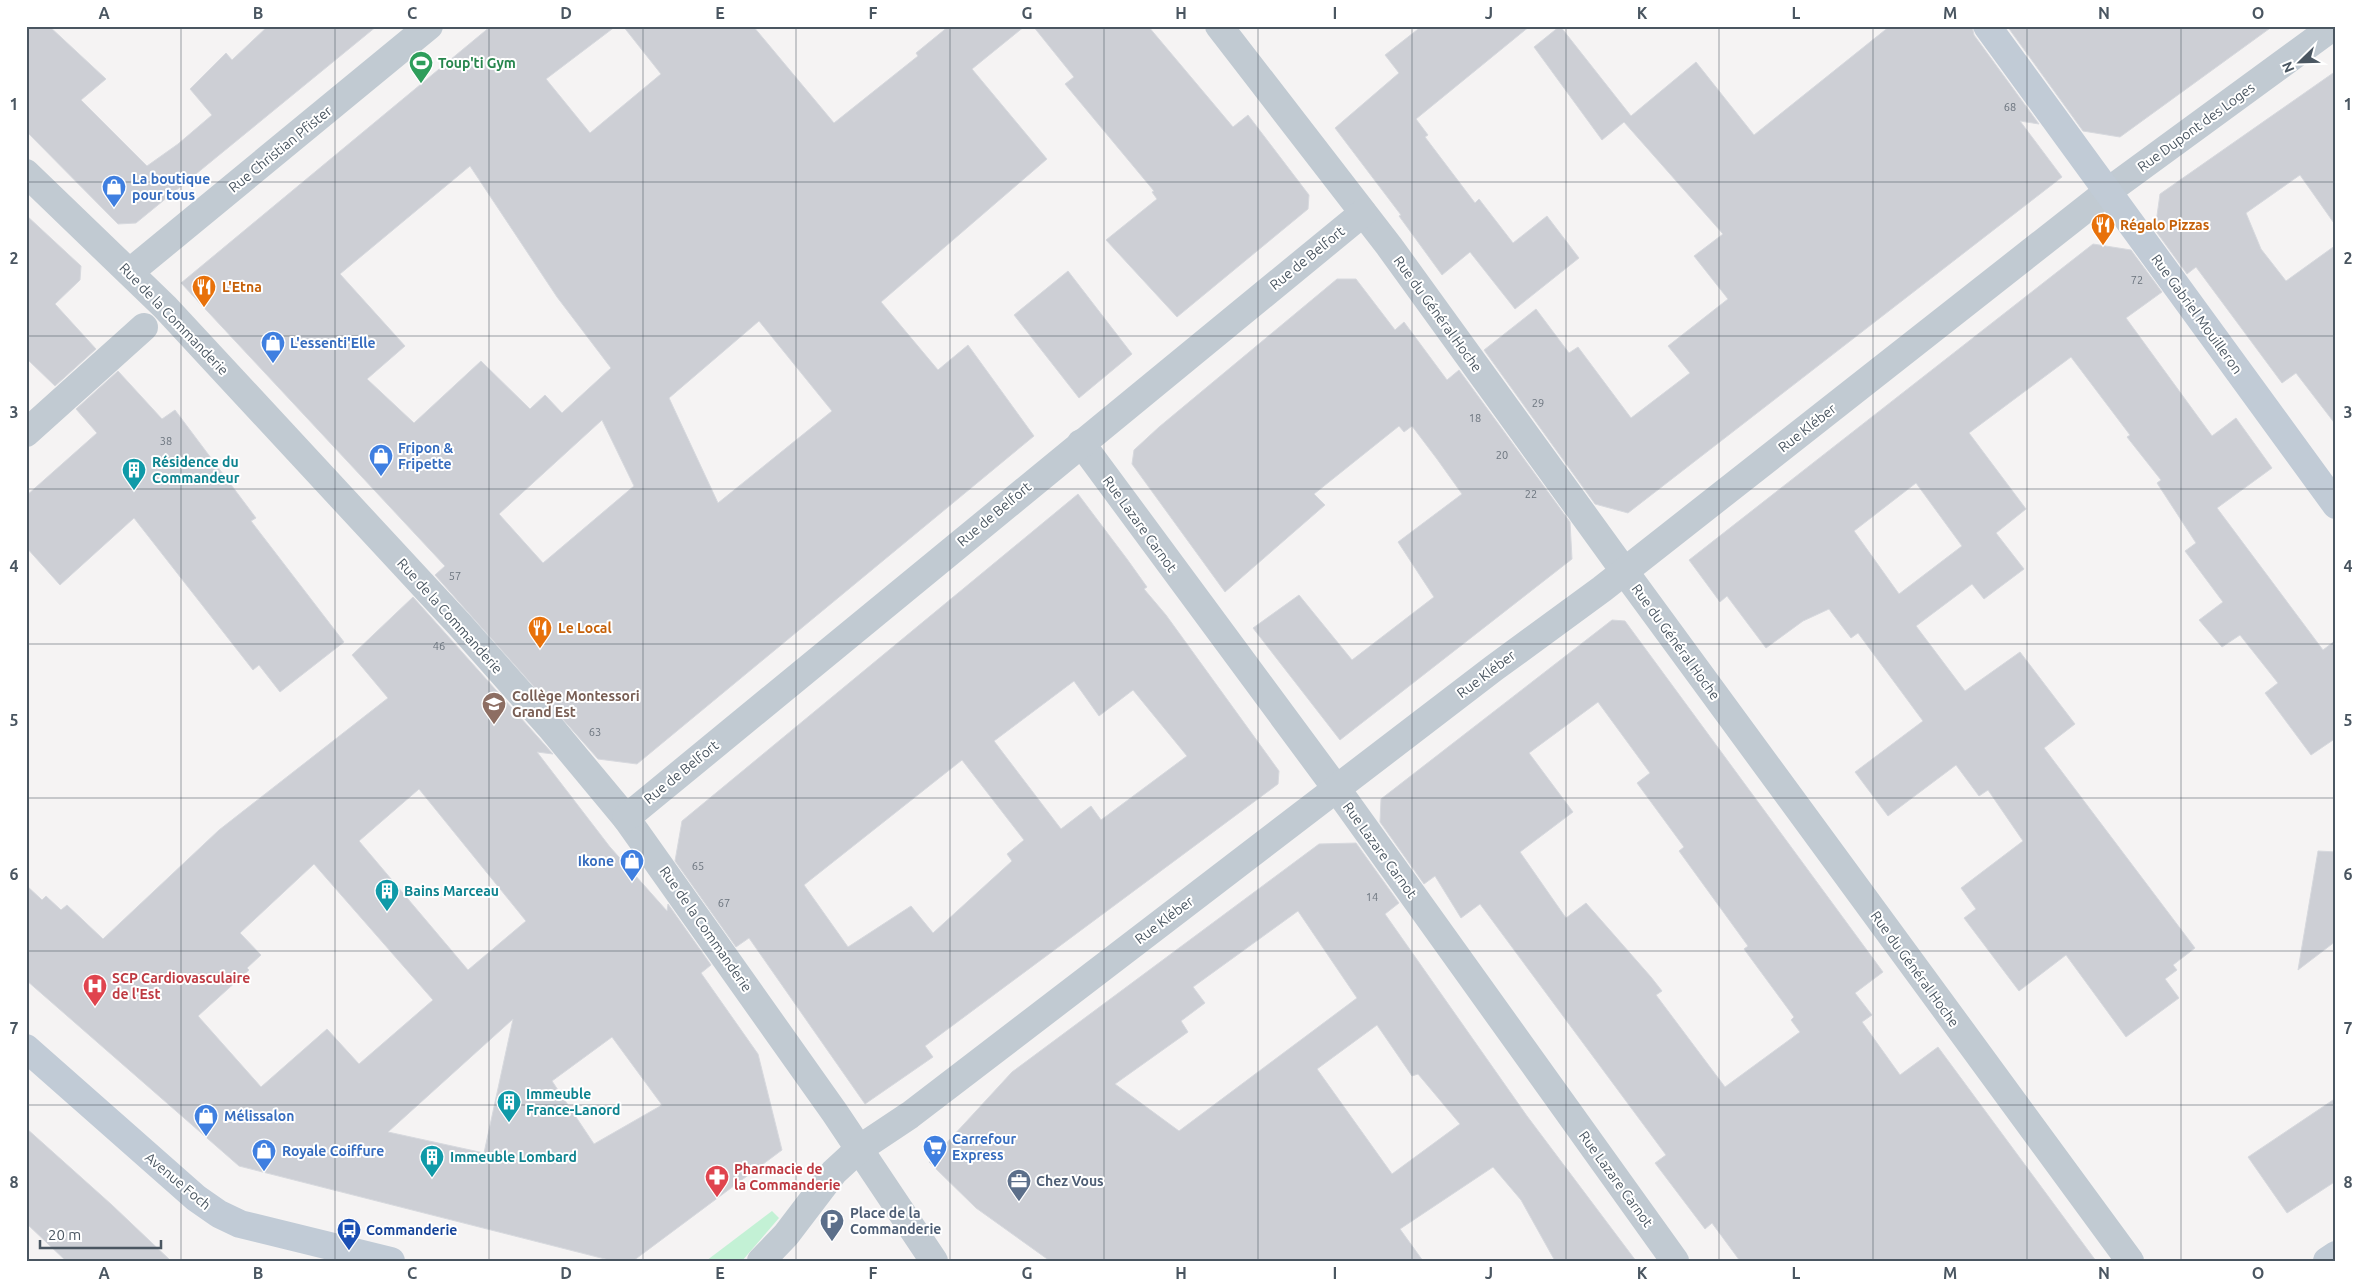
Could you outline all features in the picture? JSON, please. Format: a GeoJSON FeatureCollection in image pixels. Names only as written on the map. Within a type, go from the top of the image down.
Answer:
{"type":"FeatureCollection","features":[{"type":"Feature","properties":{"kind":"street","name":"Rue Christian Pfister"},"geometry":{"type":"LineString","coordinates":[[130,272],[429,26]]}},
{"type":"Feature","properties":{"kind":"street","name":"Rue du Général Hoche"},"geometry":{"type":"LineString","coordinates":[[1219,26],[1363,213],[2130,1261]]}},
{"type":"Feature","properties":{"kind":"street","name":"Rue Gabriel Mouilleron"},"geometry":{"type":"LineString","coordinates":[[1987,26],[2336,505]]}},
{"type":"Feature","properties":{"kind":"street","name":"Rue Dupont des Loges"},"geometry":{"type":"LineString","coordinates":[[2107,192],[2334,26]]}},
{"type":"Feature","properties":{"kind":"street","name":"Rue de la Commanderie"},"geometry":{"type":"LineString","coordinates":[[26,173],[166,307],[458,624],[552,729],[626,818],[859,1150]]}},
{"type":"Feature","properties":{"kind":"street","name":"Rue Kléber"},"geometry":{"type":"LineString","coordinates":[[859,1150],[910,1115],[1624,571],[2107,192]]}},
{"type":"Feature","properties":{"kind":"street","name":"Rue de Belfort"},"geometry":{"type":"LineString","coordinates":[[626,818],[1080,443],[1363,213]]}},
{"type":"Feature","properties":{"kind":"street"},"geometry":{"type":"LineString","coordinates":[[26,432],[144,327]]}},
{"type":"Feature","properties":{"kind":"street","name":"Rue Lazare Carnot"},"geometry":{"type":"LineString","coordinates":[[1080,443],[1336,789],[1675,1261]]}},
{"type":"Feature","properties":{"kind":"street","name":"Avenue Foch"},"geometry":{"type":"LineString","coordinates":[[31,1060],[196,1198],[219,1214],[240,1224],[267,1232],[391,1261]]}},
{"type":"Feature","properties":{"kind":"street"},"geometry":{"type":"LineString","coordinates":[[761,1261],[786,1235],[834,1172],[859,1150],[934,1261]]}},
{"type":"Feature","properties":{"kind":"street"},"geometry":{"type":"LineString","coordinates":[[2327,1261],[2336,1255]]}},
{"type":"Feature","properties":{"kind":"green space"},"geometry":{"type":"Polygon","coordinates":[[[772,1211],[779,1218],[742,1261],[706,1261],[772,1211]]]}},
{"type":"Feature","properties":{"kind":"building"},"geometry":{"type":"Polygon","coordinates":[[[26,26],[49,26],[106,79],[81,100],[147,166],[178,144],[212,115],[190,89],[226,53],[232,60],[268,26],[377,26],[136,223],[118,224],[26,131],[26,26]]]}},
{"type":"Feature","properties":{"kind":"building"},"geometry":{"type":"Polygon","coordinates":[[[491,26],[616,26],[546,79],[590,133],[661,74],[623,26],[753,26],[834,123],[918,56],[916,53],[949,26],[1025,26],[972,69],[1047,159],[881,302],[938,370],[968,345],[1034,436],[637,764],[598,759],[435,575],[445,566],[181,283],[491,26]],[[470,166],[340,274],[405,346],[367,379],[414,423],[481,361],[530,409],[545,395],[562,413],[611,368],[557,297],[470,166]],[[759,321],[669,398],[718,503],[832,411],[759,321]],[[602,420],[499,514],[543,563],[634,486],[602,420]]]}},
{"type":"Feature","properties":{"kind":"building"},"geometry":{"type":"Polygon","coordinates":[[[1033,26],[1148,26],[1233,127],[1248,115],[1309,195],[1308,209],[1177,317],[1106,240],[1157,199],[1152,192],[1154,191],[1065,84],[1074,77],[1033,26]]]}},
{"type":"Feature","properties":{"kind":"building"},"geometry":{"type":"Polygon","coordinates":[[[1422,26],[1530,26],[1416,119],[1428,135],[1425,137],[1475,203],[1479,199],[1513,243],[1547,216],[1579,258],[1515,309],[1470,252],[1442,275],[1399,216],[1401,215],[1335,128],[1399,73],[1385,55],[1422,26]]]}},
{"type":"Feature","properties":{"kind":"building"},"geometry":{"type":"Polygon","coordinates":[[[1560,26],[1631,116],[1696,62],[1754,135],[1890,26],[1972,26],[1974,35],[2039,124],[2020,121],[2062,177],[1628,513],[1595,504],[1484,350],[1536,309],[1569,353],[1578,347],[1631,418],[1690,373],[1668,346],[1728,299],[1694,256],[1723,234],[1624,122],[1602,140],[1534,47],[1560,26]]]}},
{"type":"Feature","properties":{"kind":"building"},"geometry":{"type":"Polygon","coordinates":[[[2007,26],[2273,26],[2120,137],[2083,131],[2007,26]]]}},
{"type":"Feature","properties":{"kind":"building"},"geometry":{"type":"Polygon","coordinates":[[[2336,71],[2336,226],[2300,175],[2246,213],[2261,249],[2286,281],[2336,245],[2336,425],[2296,373],[2282,383],[2196,267],[2187,274],[2155,230],[2160,194],[2336,71]]]}},
{"type":"Feature","properties":{"kind":"building"},"geometry":{"type":"Polygon","coordinates":[[[26,215],[81,266],[80,280],[55,304],[96,349],[55,386],[26,358],[26,215]]]}},
{"type":"Feature","properties":{"kind":"building"},"geometry":{"type":"Polygon","coordinates":[[[2093,244],[2131,250],[2162,292],[2126,318],[2212,436],[2236,418],[2272,468],[2217,508],[2323,650],[2336,640],[2336,738],[2311,755],[2265,693],[2278,683],[2240,635],[2222,647],[2199,620],[2223,602],[2185,551],[2196,543],[2157,483],[2161,480],[2127,437],[2130,435],[2071,357],[1969,433],[2026,509],[1996,533],[2024,569],[1984,599],[1972,584],[1916,626],[1965,691],[2020,652],[2075,724],[2044,748],[2195,948],[2173,965],[2177,970],[2165,979],[2179,998],[2126,1037],[2066,955],[2019,991],[1964,918],[1976,909],[1961,888],[2023,841],[1988,790],[1979,796],[1956,765],[1888,816],[1855,772],[1923,721],[1858,633],[1851,638],[1829,609],[1803,621],[1766,648],[1727,596],[1720,602],[1689,560],[2093,244]],[[1916,483],[1854,531],[1899,594],[1962,546],[1916,483]]]}},
{"type":"Feature","properties":{"kind":"building"},"geometry":{"type":"Polygon","coordinates":[[[1068,271],[1132,354],[1079,398],[1014,315],[1068,271]]]}},
{"type":"Feature","properties":{"kind":"building"},"geometry":{"type":"Polygon","coordinates":[[[1337,279],[1356,279],[1395,330],[1404,322],[1447,380],[1459,370],[1570,522],[1572,559],[1340,740],[1253,628],[1299,595],[1352,660],[1434,597],[1398,542],[1462,494],[1437,459],[1412,426],[1404,432],[1399,426],[1314,494],[1325,505],[1225,592],[1132,464],[1134,450],[1159,427],[1337,279]]]}},
{"type":"Feature","properties":{"kind":"building","name":"Résidence du Commandeur"},"geometry":{"type":"Polygon","coordinates":[[[118,371],[162,419],[175,410],[256,518],[251,521],[344,642],[280,692],[259,665],[253,670],[134,518],[60,585],[26,547],[26,496],[97,433],[76,409],[118,371]]]}},
{"type":"Feature","properties":{"kind":"building"},"geometry":{"type":"Polygon","coordinates":[[[1078,494],[1147,587],[1144,589],[1166,615],[1279,771],[1278,784],[925,1046],[933,1057],[865,1104],[749,938],[736,947],[675,861],[682,821],[1078,494]],[[1074,681],[994,741],[1061,829],[1091,806],[1101,820],[1187,756],[1133,690],[1099,716],[1074,681]],[[962,760],[804,885],[848,947],[911,906],[933,933],[1012,861],[1007,854],[1024,840],[962,760]]]}},
{"type":"Feature","properties":{"kind":"building"},"geometry":{"type":"Polygon","coordinates":[[[413,597],[553,754],[537,752],[610,847],[667,911],[668,904],[711,965],[701,973],[758,1054],[782,1150],[633,1261],[613,1261],[239,1166],[26,980],[26,885],[42,900],[46,896],[61,910],[67,905],[103,939],[219,830],[388,698],[352,655],[413,597]],[[419,789],[359,841],[468,970],[526,921],[419,789]],[[314,864],[240,933],[261,955],[247,968],[249,970],[198,1016],[261,1087],[327,1029],[359,1064],[433,1000],[314,864]],[[513,1019],[388,1132],[484,1153],[513,1019]],[[612,1037],[552,1081],[594,1144],[662,1105],[612,1037]]]}},
{"type":"Feature","properties":{"kind":"building"},"geometry":{"type":"Polygon","coordinates":[[[1612,620],[1625,621],[1883,972],[1855,993],[1872,1015],[1862,1022],[1900,1075],[1938,1047],[2096,1261],[1740,1261],[1712,1223],[1705,1229],[1655,1163],[1666,1155],[1480,904],[1461,918],[1435,876],[1424,884],[1380,822],[1381,799],[1612,620]],[[1598,702],[1529,753],[1573,812],[1520,852],[1566,918],[1586,903],[1651,977],[1662,991],[1656,995],[1725,1087],[1800,1032],[1791,1020],[1794,1017],[1744,949],[1748,946],[1679,851],[1684,847],[1637,783],[1650,773],[1598,702]]]}},
{"type":"Feature","properties":{"kind":"building"},"geometry":{"type":"Polygon","coordinates":[[[1356,843],[1399,903],[1385,914],[1527,1116],[1636,1261],[1555,1261],[1521,1200],[1493,1167],[1400,1229],[1423,1261],[1050,1261],[976,1208],[929,1162],[1012,1072],[1319,844],[1356,843]],[[1298,911],[1193,987],[1205,1003],[1181,1021],[1188,1032],[1115,1084],[1179,1131],[1357,998],[1298,911]],[[1377,1025],[1317,1069],[1392,1174],[1460,1124],[1418,1074],[1412,1076],[1377,1025]]]}},
{"type":"Feature","properties":{"kind":"building"},"geometry":{"type":"Polygon","coordinates":[[[2318,851],[2336,852],[2336,941],[2298,970],[2318,851]]]}},
{"type":"Feature","properties":{"kind":"building"},"geometry":{"type":"Polygon","coordinates":[[[2336,1098],[2336,1181],[2287,1213],[2248,1157],[2336,1098]]]}},
{"type":"Feature","properties":{"kind":"building"},"geometry":{"type":"Polygon","coordinates":[[[26,1128],[171,1261],[66,1261],[26,1223],[26,1128]]]}},
{"type":"Feature","properties":{"kind":"place","name":"Toup'ti Gym"},"geometry":{"type":"Point","coordinates":[421,84]}},
{"type":"Feature","properties":{"kind":"place","name":"La boutique pour tous"},"geometry":{"type":"Point","coordinates":[114,208]}},
{"type":"Feature","properties":{"kind":"place","name":"Régalo Pizzas"},"geometry":{"type":"Point","coordinates":[2103,246]}},
{"type":"Feature","properties":{"kind":"place","name":"L'Etna"},"geometry":{"type":"Point","coordinates":[204,308]}},
{"type":"Feature","properties":{"kind":"place","name":"L'essenti'Elle"},"geometry":{"type":"Point","coordinates":[273,364]}},
{"type":"Feature","properties":{"kind":"place","name":"Fripon & Fripette"},"geometry":{"type":"Point","coordinates":[381,477]}},
{"type":"Feature","properties":{"kind":"place","name":"Résidence du Commandeur"},"geometry":{"type":"Point","coordinates":[134,491]}},
{"type":"Feature","properties":{"kind":"place","name":"Le Local"},"geometry":{"type":"Point","coordinates":[540,649]}},
{"type":"Feature","properties":{"kind":"place","name":"Collège Montessori Grand Est"},"geometry":{"type":"Point","coordinates":[494,725]}},
{"type":"Feature","properties":{"kind":"place","name":"Ikone"},"geometry":{"type":"Point","coordinates":[632,882]}},
{"type":"Feature","properties":{"kind":"place","name":"Bains Marceau"},"geometry":{"type":"Point","coordinates":[387,912]}},
{"type":"Feature","properties":{"kind":"place","name":"SCP Cardiovasculaire de l'Est"},"geometry":{"type":"Point","coordinates":[95,1007]}},
{"type":"Feature","properties":{"kind":"place","name":"Immeuble France-Lanord"},"geometry":{"type":"Point","coordinates":[509,1123]}},
{"type":"Feature","properties":{"kind":"place","name":"Mélissalon"},"geometry":{"type":"Point","coordinates":[206,1137]}},
{"type":"Feature","properties":{"kind":"place","name":"Carrefour Express"},"geometry":{"type":"Point","coordinates":[935,1168]}},
{"type":"Feature","properties":{"kind":"place","name":"Royale Coiffure"},"geometry":{"type":"Point","coordinates":[264,1172]}},
{"type":"Feature","properties":{"kind":"place","name":"Immeuble Lombard"},"geometry":{"type":"Point","coordinates":[432,1178]}},
{"type":"Feature","properties":{"kind":"place","name":"Pharmacie de la Commanderie"},"geometry":{"type":"Point","coordinates":[717,1198]}},
{"type":"Feature","properties":{"kind":"place","name":"Chez Vous"},"geometry":{"type":"Point","coordinates":[1019,1202]}},
{"type":"Feature","properties":{"kind":"place","name":"Place de la Commanderie"},"geometry":{"type":"Point","coordinates":[832,1242]}},
{"type":"Feature","properties":{"kind":"place","name":"Commanderie"},"geometry":{"type":"Point","coordinates":[349,1251]}}]}
